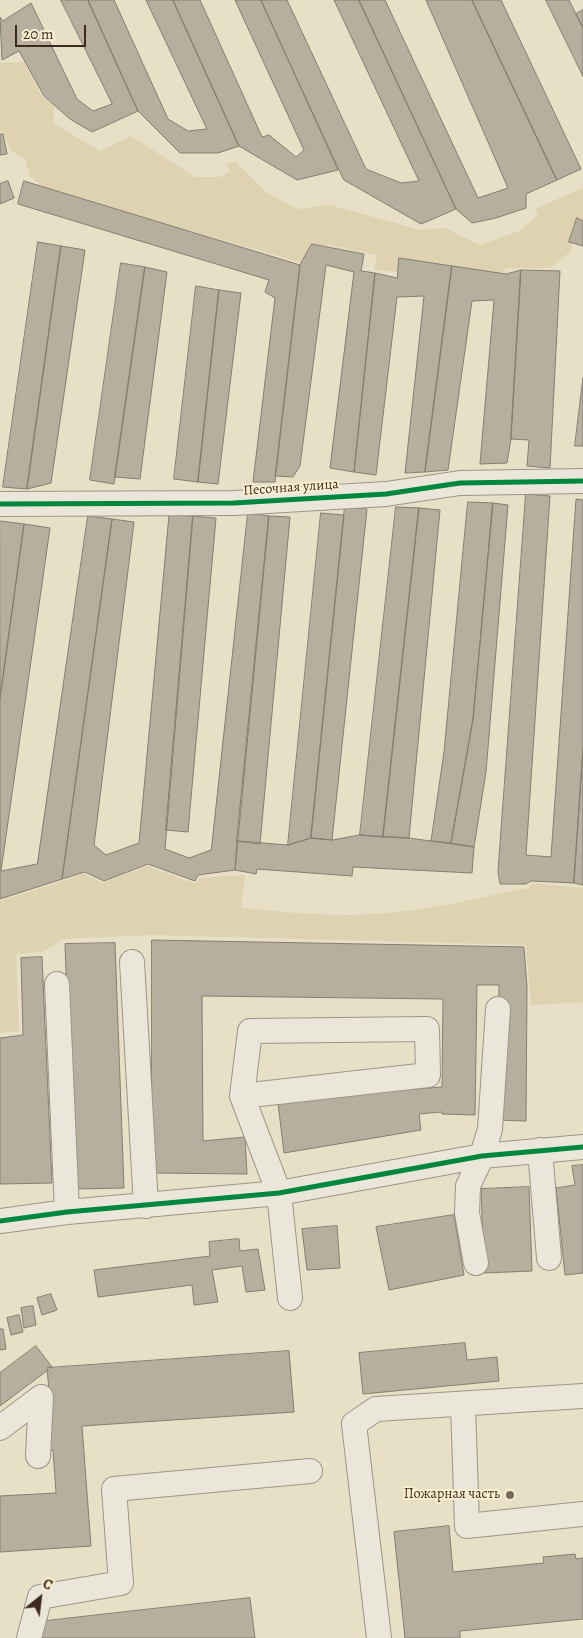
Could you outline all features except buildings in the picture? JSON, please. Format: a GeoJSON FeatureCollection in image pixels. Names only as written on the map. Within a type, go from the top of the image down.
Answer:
{"type":"FeatureCollection","features":[{"type":"Feature","properties":{"kind":"street","name":"Песочная улица"},"geometry":{"type":"LineString","coordinates":[[0,504],[234,503],[386,494],[460,483],[583,481]]}},
{"type":"Feature","properties":{"kind":"street"},"geometry":{"type":"LineString","coordinates":[[132,962],[146,1206]]}},
{"type":"Feature","properties":{"kind":"street"},"geometry":{"type":"LineString","coordinates":[[57,984],[66,1212]]}},
{"type":"Feature","properties":{"kind":"street"},"geometry":{"type":"LineString","coordinates":[[476,1263],[467,1213],[468,1186],[482,1156],[490,1129],[498,1009]]}},
{"type":"Feature","properties":{"kind":"street"},"geometry":{"type":"LineString","coordinates":[[242,1096],[428,1075],[427,1029],[250,1031],[242,1096],[279,1193],[290,1298]]}},
{"type":"Feature","properties":{"kind":"street"},"geometry":{"type":"LineString","coordinates":[[0,1221],[66,1212],[279,1193],[482,1156],[583,1146]]}},
{"type":"Feature","properties":{"kind":"street"},"geometry":{"type":"LineString","coordinates":[[540,1150],[549,1258]]}},
{"type":"Feature","properties":{"kind":"street"},"geometry":{"type":"LineString","coordinates":[[379,1638],[354,1424],[376,1409],[583,1396]]}},
{"type":"Feature","properties":{"kind":"street"},"geometry":{"type":"LineString","coordinates":[[0,1428],[41,1397],[38,1456]]}},
{"type":"Feature","properties":{"kind":"street"},"geometry":{"type":"LineString","coordinates":[[463,1404],[467,1526],[583,1514]]}},
{"type":"Feature","properties":{"kind":"street"},"geometry":{"type":"LineString","coordinates":[[29,1638],[40,1597],[121,1583],[114,1489],[310,1471]]}},
{"type":"Feature","properties":{"kind":"shaded area"},"geometry":{"type":"Polygon","coordinates":[[[24,62],[41,95],[54,106],[53,123],[100,151],[131,136],[195,177],[219,177],[230,172],[227,164],[235,161],[266,192],[297,209],[330,205],[421,230],[445,228],[480,245],[519,231],[538,216],[535,209],[583,188],[583,232],[575,232],[570,252],[550,268],[507,268],[494,281],[375,270],[376,255],[330,245],[314,245],[303,263],[45,189],[30,176],[25,159],[11,151],[3,132],[0,133],[0,63],[24,62]]]}},
{"type":"Feature","properties":{"kind":"shaded area"},"geometry":{"type":"Polygon","coordinates":[[[147,866],[196,884],[199,878],[245,875],[241,908],[324,914],[358,915],[414,910],[529,888],[532,883],[583,888],[583,1002],[531,1005],[526,945],[151,935],[63,939],[43,952],[16,954],[19,1031],[0,1033],[0,901],[84,874],[103,883],[147,866]]]}},
{"type":"Feature","properties":{"kind":"cycle path"},"geometry":{"type":"LineString","coordinates":[[0,504],[234,503],[386,494],[460,483],[583,481]]}},
{"type":"Feature","properties":{"kind":"cycle path"},"geometry":{"type":"LineString","coordinates":[[0,1221],[67,1212],[279,1193],[482,1156],[583,1147]]}},
{"type":"Feature","properties":{"kind":"place","name":"Пожарная часть"},"geometry":{"type":"Point","coordinates":[510,1495]}}]}
